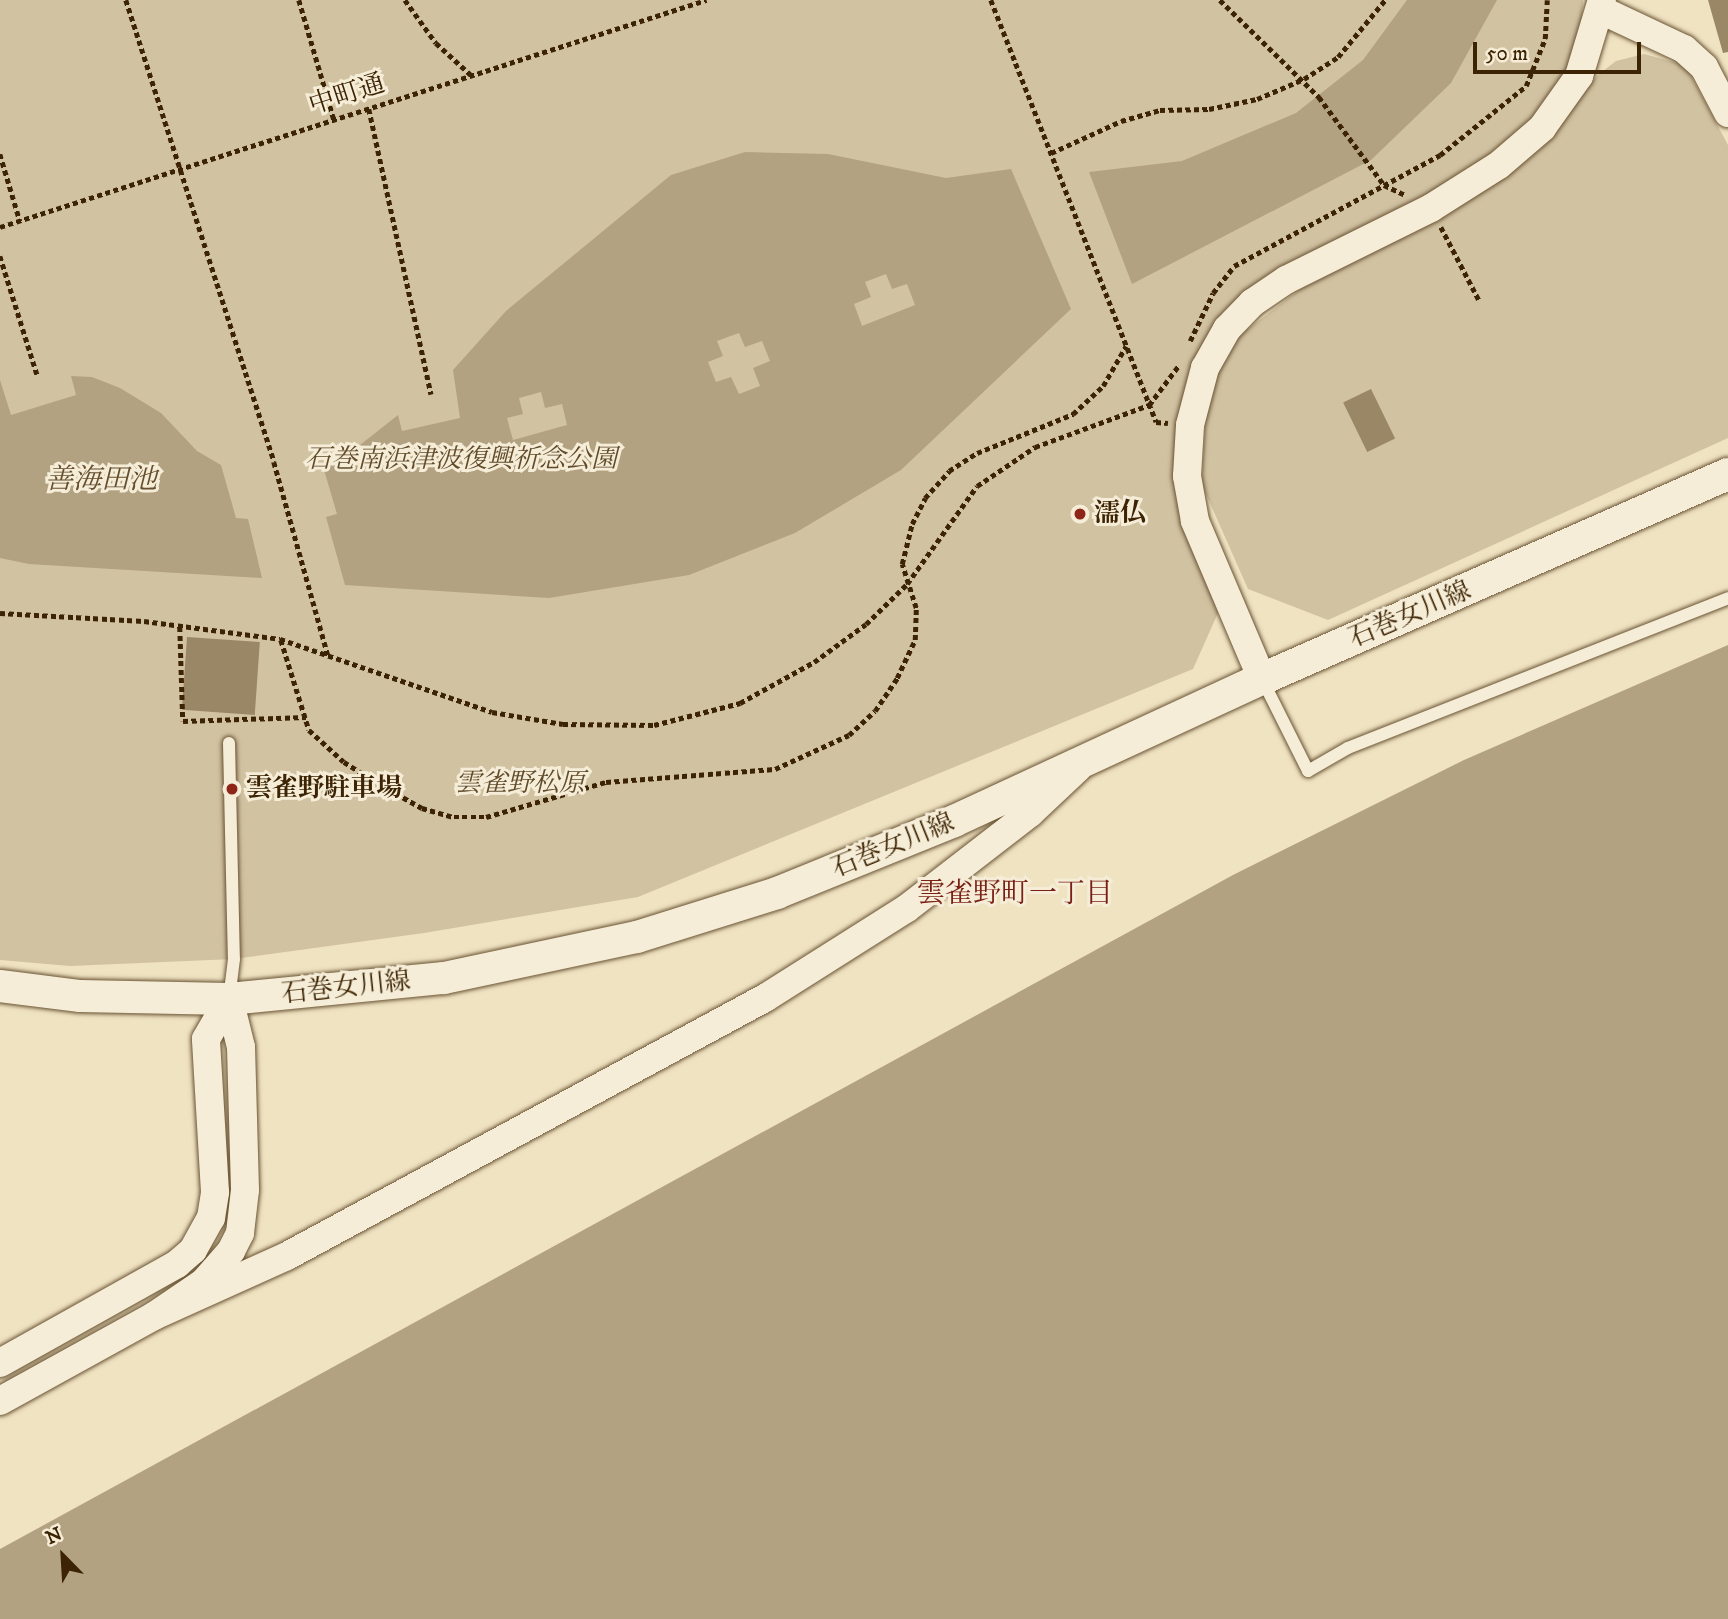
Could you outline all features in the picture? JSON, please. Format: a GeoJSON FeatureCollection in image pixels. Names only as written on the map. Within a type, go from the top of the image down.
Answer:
{"type":"FeatureCollection","features":[{"type":"Feature","properties":{"kind":"main road","name":"石巻女川線"},"geometry":{"type":"LineString","coordinates":[[0,986],[80,996],[229,999],[444,978],[637,937],[777,893],[1083,764],[1262,679],[1728,474]]}},
{"type":"Feature","properties":{"kind":"street"},"geometry":{"type":"LineString","coordinates":[[1262,679],[1195,521],[1187,476],[1190,425],[1205,368],[1227,329],[1252,303],[1286,280],[1431,208],[1499,164],[1542,128],[1579,76],[1601,5],[1684,48],[1704,67],[1728,113]]}},
{"type":"Feature","properties":{"kind":"street"},"geometry":{"type":"LineString","coordinates":[[0,1401],[154,1316],[287,1256],[765,998],[906,909],[1030,813],[1083,764]]}},
{"type":"Feature","properties":{"kind":"street"},"geometry":{"type":"LineString","coordinates":[[154,1316],[204,1282],[240,1233],[245,1190],[241,1047],[229,999]]}},
{"type":"Feature","properties":{"kind":"street"},"geometry":{"type":"LineString","coordinates":[[0,1363],[168,1269],[193,1250],[211,1218],[215,1192],[206,1039],[229,999]]}},
{"type":"Feature","properties":{"kind":"lane"},"geometry":{"type":"LineString","coordinates":[[1262,679],[1308,771],[1348,748],[1728,598]]}},
{"type":"Feature","properties":{"kind":"lane"},"geometry":{"type":"LineString","coordinates":[[229,743],[234,959],[229,999]]}},
{"type":"Feature","properties":{"kind":"path"},"geometry":{"type":"LineString","coordinates":[[127,0],[274,463],[328,656]]}},
{"type":"Feature","properties":{"kind":"path"},"geometry":{"type":"LineString","coordinates":[[300,0],[334,120]]}},
{"type":"Feature","properties":{"kind":"path"},"geometry":{"type":"LineString","coordinates":[[405,0],[436,43],[472,76]]}},
{"type":"Feature","properties":{"kind":"path","name":"中町通"},"geometry":{"type":"LineString","coordinates":[[0,228],[706,0]]}},
{"type":"Feature","properties":{"kind":"path"},"geometry":{"type":"LineString","coordinates":[[991,0],[1156,422],[1190,425]]}},
{"type":"Feature","properties":{"kind":"path"},"geometry":{"type":"LineString","coordinates":[[1220,0],[1304,79],[1384,185],[1431,208],[1479,300]]}},
{"type":"Feature","properties":{"kind":"path"},"geometry":{"type":"LineString","coordinates":[[1051,153],[1122,121],[1160,110],[1209,109],[1257,99],[1304,79],[1338,57],[1385,0]]}},
{"type":"Feature","properties":{"kind":"path"},"geometry":{"type":"LineString","coordinates":[[1187,348],[1213,293],[1234,266],[1440,155],[1526,86],[1545,39],[1547,0]]}},
{"type":"Feature","properties":{"kind":"path"},"geometry":{"type":"LineString","coordinates":[[369,109],[431,394]]}},
{"type":"Feature","properties":{"kind":"path"},"geometry":{"type":"LineString","coordinates":[[0,154],[20,221]]}},
{"type":"Feature","properties":{"kind":"path"},"geometry":{"type":"LineString","coordinates":[[0,256],[37,374]]}},
{"type":"Feature","properties":{"kind":"path"},"geometry":{"type":"LineString","coordinates":[[280,639],[309,730],[344,762],[422,808],[454,817],[486,817],[606,782],[775,769],[849,735],[875,711],[915,640],[916,608],[902,564],[912,524],[925,498],[949,471],[977,453],[1073,414],[1103,386],[1126,346]]}},
{"type":"Feature","properties":{"kind":"path"},"geometry":{"type":"LineString","coordinates":[[0,613],[144,621],[280,639],[492,712],[563,724],[654,725],[740,703],[814,662],[866,624],[907,584],[978,486],[1035,447],[1149,405],[1182,359]]}},
{"type":"Feature","properties":{"kind":"path"},"geometry":{"type":"LineString","coordinates":[[180,627],[183,721],[306,717]]}},
{"type":"Feature","properties":{"kind":"green space","name":"石巻南浜津波復興祈念公園"},"geometry":{"type":"Polygon","coordinates":[[[0,0],[1583,0],[1581,37],[1540,118],[1494,158],[1238,300],[1177,432],[1222,604],[1193,669],[638,897],[424,933],[234,959],[70,966],[0,960],[0,0]]]}},
{"type":"Feature","properties":{"kind":"green space"},"geometry":{"type":"Polygon","coordinates":[[[1644,54],[1685,65],[1728,145],[1728,438],[1328,620],[1248,589],[1202,485],[1207,389],[1227,345],[1315,278],[1538,146],[1598,75],[1616,61],[1644,54]]]}},
{"type":"Feature","properties":{"kind":"water"},"geometry":{"type":"Polygon","coordinates":[[[1407,0],[1497,0],[1451,83],[1371,160],[1132,284],[1089,172],[1182,161],[1296,113],[1363,60],[1407,0]]]}},
{"type":"Feature","properties":{"kind":"water"},"geometry":{"type":"Polygon","coordinates":[[[745,152],[828,154],[946,178],[1011,169],[1071,309],[901,470],[795,533],[689,575],[549,598],[345,585],[326,517],[337,514],[322,463],[360,445],[398,415],[402,431],[460,418],[453,370],[506,311],[671,175],[745,152]],[[886,274],[865,282],[871,297],[854,304],[862,326],[915,305],[907,284],[892,289],[886,274]],[[739,333],[717,341],[723,356],[708,362],[716,382],[731,377],[739,394],[760,386],[753,368],[770,361],[762,341],[745,347],[739,333]],[[541,392],[519,398],[523,414],[507,418],[513,440],[567,425],[562,404],[545,408],[541,392]]]}},
{"type":"Feature","properties":{"kind":"water","name":"善海田池"},"geometry":{"type":"Polygon","coordinates":[[[71,376],[92,377],[120,388],[161,413],[197,451],[221,465],[236,518],[248,519],[262,578],[29,564],[0,558],[0,380],[11,415],[76,395],[71,376]]]}},
{"type":"Feature","properties":{"kind":"water"},"geometry":{"type":"Polygon","coordinates":[[[1728,645],[1728,1619],[0,1619],[0,1549],[1233,875],[1464,760],[1728,645]]]}},
{"type":"Feature","properties":{"kind":"building"},"geometry":{"type":"Polygon","coordinates":[[[1708,0],[1728,0],[1728,52],[1723,53],[1708,0]]]}},
{"type":"Feature","properties":{"kind":"building"},"geometry":{"type":"Polygon","coordinates":[[[1371,389],[1395,438],[1367,452],[1343,403],[1371,389]]]}},
{"type":"Feature","properties":{"kind":"building"},"geometry":{"type":"Polygon","coordinates":[[[187,637],[260,642],[255,715],[182,710],[187,637]]]}},
{"type":"Feature","properties":{"kind":"place","name":"濡仏"},"geometry":{"type":"Point","coordinates":[1080,514]}},
{"type":"Feature","properties":{"kind":"place","name":"雲雀野駐車場"},"geometry":{"type":"Point","coordinates":[232,789]}},
{"type":"Feature","properties":{"kind":"district","name":"雲雀野町一丁目"},"geometry":{"type":"Point","coordinates":[1015,894]}},
{"type":"Feature","properties":{"kind":"park label","name":"雲雀野松原"},"geometry":{"type":"Point","coordinates":[520,784]}}]}
